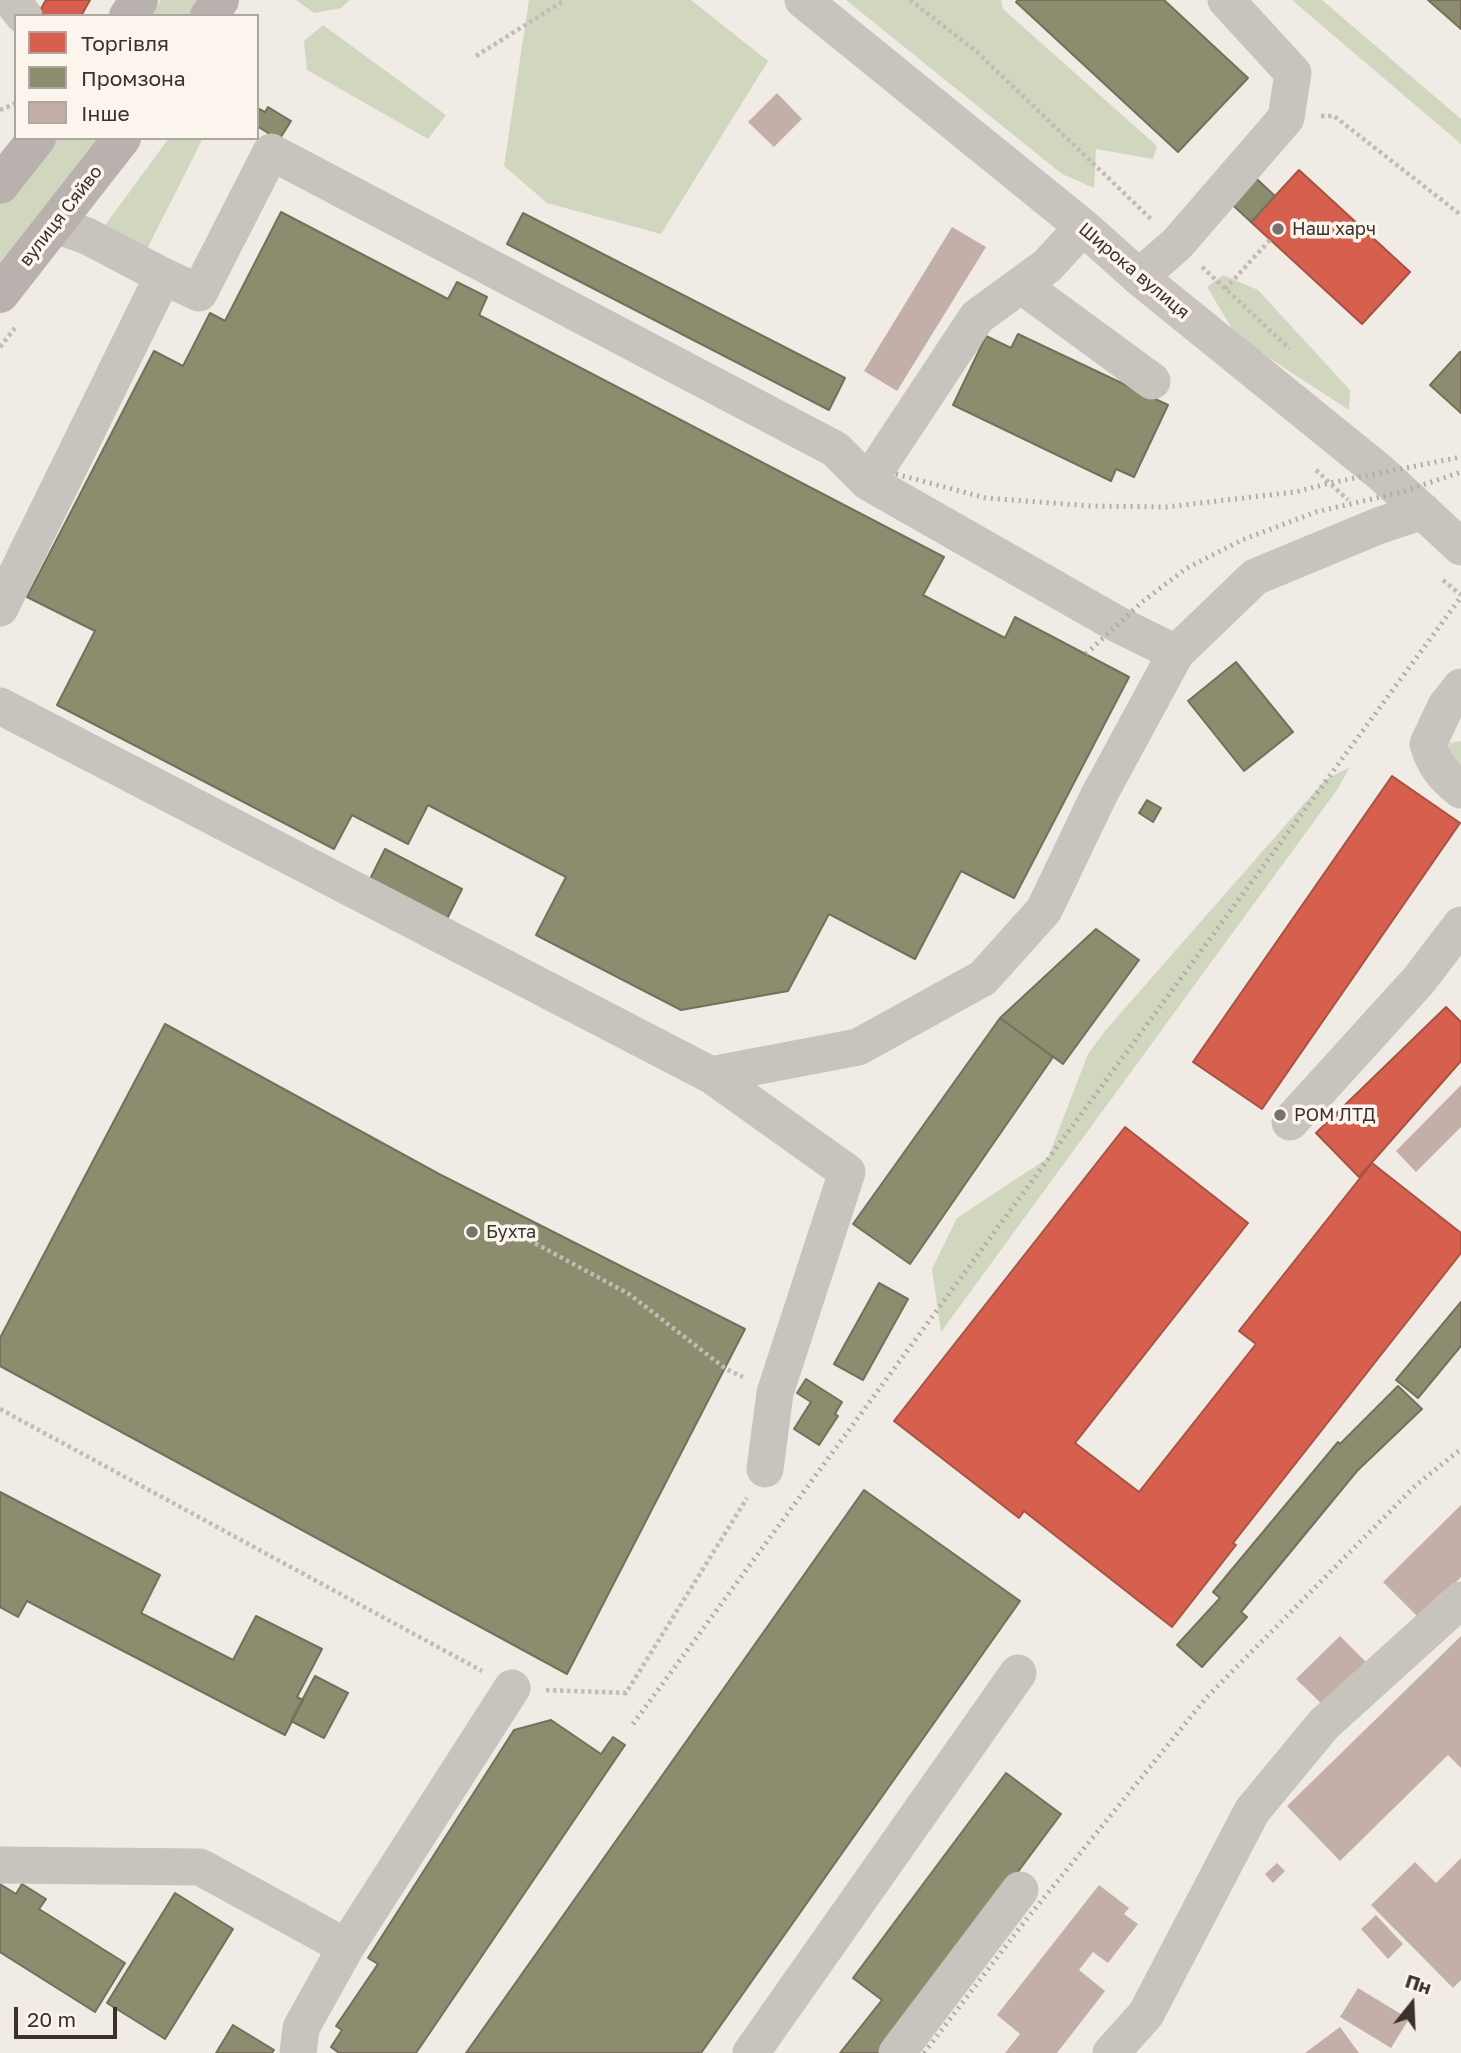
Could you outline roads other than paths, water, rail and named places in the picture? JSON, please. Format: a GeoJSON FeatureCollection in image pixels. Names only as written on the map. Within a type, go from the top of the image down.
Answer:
{"type":"FeatureCollection","features":[{"type":"Feature","properties":{"kind":"main road"},"geometry":{"type":"LineString","coordinates":[[0,185],[35,140]]}},
{"type":"Feature","properties":{"kind":"main road","name":"вулиця Сяйво"},"geometry":{"type":"LineString","coordinates":[[0,294],[120,140]]}},
{"type":"Feature","properties":{"kind":"street"},"geometry":{"type":"LineString","coordinates":[[11,0],[22,14]]}},
{"type":"Feature","properties":{"kind":"street","name":"Широка вулиця"},"geometry":{"type":"LineString","coordinates":[[803,0],[1381,472],[1461,547]]}},
{"type":"Feature","properties":{"kind":"street"},"geometry":{"type":"LineString","coordinates":[[1139,277],[1177,244],[1286,118],[1293,73],[1226,0]]}},
{"type":"Feature","properties":{"kind":"street"},"geometry":{"type":"LineString","coordinates":[[56,225],[87,236],[199,293],[271,152],[835,449],[868,482],[1117,624],[1176,653]]}},
{"type":"Feature","properties":{"kind":"street"},"geometry":{"type":"LineString","coordinates":[[868,482],[977,317],[1048,265],[1083,227]]}},
{"type":"Feature","properties":{"kind":"street"},"geometry":{"type":"LineString","coordinates":[[0,608],[163,276]]}},
{"type":"Feature","properties":{"kind":"street"},"geometry":{"type":"LineString","coordinates":[[1021,285],[1152,381]]}},
{"type":"Feature","properties":{"kind":"street"},"geometry":{"type":"LineString","coordinates":[[711,1075],[858,1047],[983,978],[1044,910],[1099,795],[1176,653],[1255,577],[1378,526],[1423,511]]}},
{"type":"Feature","properties":{"kind":"street"},"geometry":{"type":"LineString","coordinates":[[1461,687],[1446,706],[1428,744],[1432,760],[1444,777],[1461,790]]}},
{"type":"Feature","properties":{"kind":"street"},"geometry":{"type":"LineString","coordinates":[[0,706],[711,1075],[847,1172],[775,1393],[765,1469]]}},
{"type":"Feature","properties":{"kind":"street"},"geometry":{"type":"LineString","coordinates":[[1290,1122],[1419,980],[1461,925]]}},
{"type":"Feature","properties":{"kind":"street"},"geometry":{"type":"LineString","coordinates":[[1111,2053],[1146,2014],[1252,1811],[1324,1724],[1461,1600]]}},
{"type":"Feature","properties":{"kind":"street"},"geometry":{"type":"LineString","coordinates":[[751,2053],[1018,1673]]}},
{"type":"Feature","properties":{"kind":"street"},"geometry":{"type":"LineString","coordinates":[[298,2053],[301,2028],[346,1947],[512,1688]]}},
{"type":"Feature","properties":{"kind":"street"},"geometry":{"type":"LineString","coordinates":[[0,1865],[200,1867],[346,1947]]}},
{"type":"Feature","properties":{"kind":"street"},"geometry":{"type":"LineString","coordinates":[[897,2053],[1020,1890]]}},
{"type":"Feature","properties":{"kind":"railway"},"geometry":{"type":"LineString","coordinates":[[896,474],[986,498],[1092,506],[1166,507],[1295,492],[1461,457]]}},
{"type":"Feature","properties":{"kind":"railway"},"geometry":{"type":"LineString","coordinates":[[1086,654],[1142,602],[1187,568],[1242,540],[1316,512],[1402,492],[1461,472]]}},
{"type":"Feature","properties":{"kind":"railway"},"geometry":{"type":"LineString","coordinates":[[633,1724],[1461,597]]}},
{"type":"Feature","properties":{"kind":"railway"},"geometry":{"type":"LineString","coordinates":[[924,2053],[1025,1921],[1206,1698],[1415,1486],[1461,1449]]}},
{"type":"Feature","properties":{"kind":"place","name":"Наш харч"},"geometry":{"type":"Point","coordinates":[1278,229]}},
{"type":"Feature","properties":{"kind":"place","name":"РОМ ЛТД"},"geometry":{"type":"Point","coordinates":[1280,1115]}},
{"type":"Feature","properties":{"kind":"place","name":"Бухта"},"geometry":{"type":"Point","coordinates":[472,1232]}}]}
